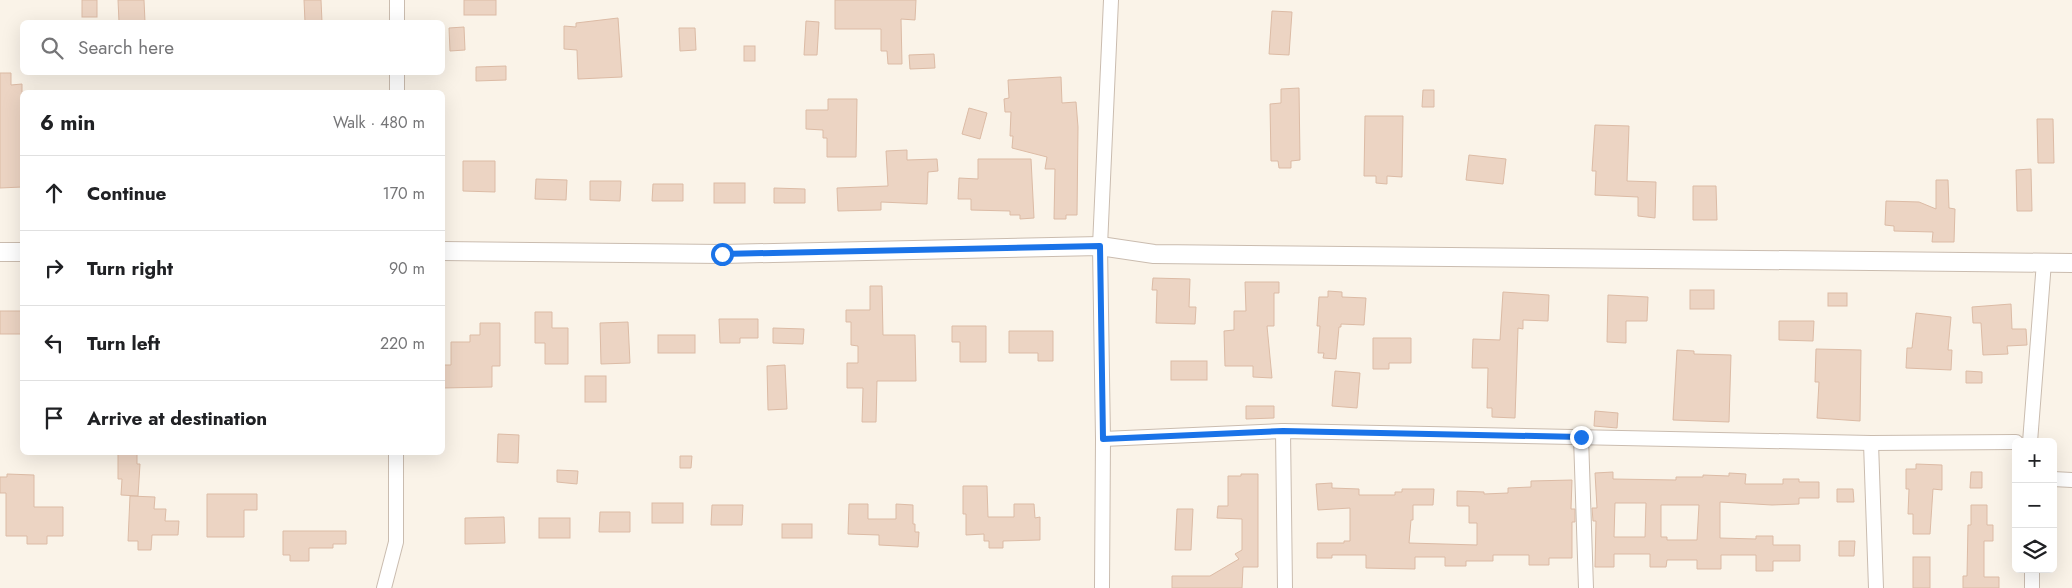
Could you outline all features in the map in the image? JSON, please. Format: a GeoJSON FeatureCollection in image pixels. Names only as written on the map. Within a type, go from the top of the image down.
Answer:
{"type":"FeatureCollection","features":[{"type":"Feature","properties":{"kind":"street"},"geometry":{"type":"LineString","coordinates":[[397,0],[397,20]]}},
{"type":"Feature","properties":{"kind":"street"},"geometry":{"type":"LineString","coordinates":[[1102,588],[1103,439],[1100,246],[1111,0]]}},
{"type":"Feature","properties":{"kind":"street"},"geometry":{"type":"LineString","coordinates":[[397,75],[397,90]]}},
{"type":"Feature","properties":{"kind":"street"},"geometry":{"type":"LineString","coordinates":[[445,251],[722,254],[1100,246],[1154,254],[2072,263]]}},
{"type":"Feature","properties":{"kind":"street"},"geometry":{"type":"LineString","coordinates":[[0,252],[20,252]]}},
{"type":"Feature","properties":{"kind":"street"},"geometry":{"type":"LineString","coordinates":[[2030,438],[2044,262]]}},
{"type":"Feature","properties":{"kind":"street"},"geometry":{"type":"LineString","coordinates":[[1103,439],[1283,431],[1871,443],[2012,442]]}},
{"type":"Feature","properties":{"kind":"street"},"geometry":{"type":"LineString","coordinates":[[1283,431],[1285,588]]}},
{"type":"Feature","properties":{"kind":"street"},"geometry":{"type":"LineString","coordinates":[[1581,437],[1586,588]]}},
{"type":"Feature","properties":{"kind":"street"},"geometry":{"type":"LineString","coordinates":[[1871,443],[1876,588]]}},
{"type":"Feature","properties":{"kind":"street"},"geometry":{"type":"LineString","coordinates":[[384,588],[396,542],[396,455]]}},
{"type":"Feature","properties":{"kind":"street"},"geometry":{"type":"LineString","coordinates":[[2057,479],[2072,480]]}},
{"type":"Feature","properties":{"kind":"street"},"geometry":{"type":"LineString","coordinates":[[2032,573],[2032,588]]}},
{"type":"Feature","properties":{"kind":"building"},"geometry":{"type":"Polygon","coordinates":[[[82,0],[97,0],[97,17],[82,17],[82,0]]]}},
{"type":"Feature","properties":{"kind":"building"},"geometry":{"type":"Polygon","coordinates":[[[118,0],[144,0],[145,20],[119,20],[118,0]]]}},
{"type":"Feature","properties":{"kind":"building"},"geometry":{"type":"Polygon","coordinates":[[[304,0],[321,0],[322,20],[305,20],[304,0]]]}},
{"type":"Feature","properties":{"kind":"building"},"geometry":{"type":"Polygon","coordinates":[[[464,0],[496,0],[496,15],[464,15],[464,0]]]}},
{"type":"Feature","properties":{"kind":"building"},"geometry":{"type":"Polygon","coordinates":[[[835,0],[916,0],[915,20],[901,19],[902,64],[888,64],[887,51],[881,51],[881,29],[835,29],[835,0]]]}},
{"type":"Feature","properties":{"kind":"building"},"geometry":{"type":"Polygon","coordinates":[[[1272,11],[1292,12],[1289,55],[1269,54],[1272,11]]]}},
{"type":"Feature","properties":{"kind":"building"},"geometry":{"type":"Polygon","coordinates":[[[618,18],[622,77],[578,79],[577,50],[564,49],[564,26],[576,27],[576,23],[618,18]]]}},
{"type":"Feature","properties":{"kind":"building"},"geometry":{"type":"Polygon","coordinates":[[[806,21],[819,22],[817,55],[804,55],[806,21]]]}},
{"type":"Feature","properties":{"kind":"building"},"geometry":{"type":"Polygon","coordinates":[[[464,27],[465,50],[450,51],[449,28],[464,27]]]}},
{"type":"Feature","properties":{"kind":"building"},"geometry":{"type":"Polygon","coordinates":[[[679,28],[695,28],[696,50],[680,51],[679,28]]]}},
{"type":"Feature","properties":{"kind":"building"},"geometry":{"type":"Polygon","coordinates":[[[744,46],[755,46],[755,61],[744,61],[744,46]]]}},
{"type":"Feature","properties":{"kind":"building"},"geometry":{"type":"Polygon","coordinates":[[[934,54],[935,68],[910,69],[909,55],[934,54]]]}},
{"type":"Feature","properties":{"kind":"building"},"geometry":{"type":"Polygon","coordinates":[[[506,66],[506,80],[476,81],[476,67],[506,66]]]}},
{"type":"Feature","properties":{"kind":"building"},"geometry":{"type":"Polygon","coordinates":[[[0,73],[11,73],[11,85],[22,84],[22,90],[20,90],[20,187],[0,188],[0,73]]]}},
{"type":"Feature","properties":{"kind":"building"},"geometry":{"type":"Polygon","coordinates":[[[1061,77],[1062,103],[1076,102],[1078,127],[1077,215],[1066,215],[1066,219],[1054,219],[1055,169],[1045,169],[1047,157],[1012,148],[1013,136],[1010,136],[1011,112],[1005,112],[1004,99],[1009,98],[1008,80],[1061,77]]]}},
{"type":"Feature","properties":{"kind":"building"},"geometry":{"type":"Polygon","coordinates":[[[1299,88],[1300,160],[1291,161],[1291,168],[1279,168],[1278,161],[1271,161],[1270,104],[1281,103],[1281,89],[1299,88]]]}},
{"type":"Feature","properties":{"kind":"building"},"geometry":{"type":"Polygon","coordinates":[[[1423,90],[1434,90],[1434,107],[1422,107],[1423,90]]]}},
{"type":"Feature","properties":{"kind":"building"},"geometry":{"type":"Polygon","coordinates":[[[828,99],[857,99],[856,157],[827,157],[827,138],[823,138],[823,130],[806,129],[806,110],[828,110],[828,99]]]}},
{"type":"Feature","properties":{"kind":"building"},"geometry":{"type":"Polygon","coordinates":[[[969,108],[987,113],[980,139],[962,134],[969,108]]]}},
{"type":"Feature","properties":{"kind":"building"},"geometry":{"type":"Polygon","coordinates":[[[1365,116],[1403,116],[1402,177],[1387,176],[1387,184],[1376,183],[1376,176],[1364,176],[1365,116]]]}},
{"type":"Feature","properties":{"kind":"building"},"geometry":{"type":"Polygon","coordinates":[[[2037,119],[2053,119],[2054,163],[2038,163],[2037,119]]]}},
{"type":"Feature","properties":{"kind":"building"},"geometry":{"type":"Polygon","coordinates":[[[1595,125],[1629,126],[1627,181],[1656,182],[1655,218],[1638,216],[1638,197],[1595,195],[1596,171],[1592,171],[1595,125]]]}},
{"type":"Feature","properties":{"kind":"building"},"geometry":{"type":"Polygon","coordinates":[[[907,150],[907,160],[937,159],[938,171],[928,172],[927,204],[881,202],[881,210],[838,211],[837,188],[888,186],[886,151],[907,150]]]}},
{"type":"Feature","properties":{"kind":"building"},"geometry":{"type":"Polygon","coordinates":[[[1469,155],[1506,159],[1503,184],[1466,180],[1469,155]]]}},
{"type":"Feature","properties":{"kind":"building"},"geometry":{"type":"Polygon","coordinates":[[[978,159],[1031,159],[1034,218],[1020,219],[1020,215],[1010,215],[1010,211],[971,210],[971,199],[958,199],[959,178],[978,179],[978,159]]]}},
{"type":"Feature","properties":{"kind":"building"},"geometry":{"type":"Polygon","coordinates":[[[463,161],[495,161],[495,192],[463,191],[463,161]]]}},
{"type":"Feature","properties":{"kind":"building"},"geometry":{"type":"Polygon","coordinates":[[[2031,169],[2032,211],[2017,211],[2016,170],[2031,169]]]}},
{"type":"Feature","properties":{"kind":"building"},"geometry":{"type":"Polygon","coordinates":[[[536,179],[567,180],[566,200],[535,199],[536,179]]]}},
{"type":"Feature","properties":{"kind":"building"},"geometry":{"type":"Polygon","coordinates":[[[1936,180],[1948,180],[1949,208],[1955,209],[1954,242],[1932,242],[1933,232],[1894,231],[1894,226],[1885,225],[1886,201],[1919,202],[1936,209],[1936,180]]]}},
{"type":"Feature","properties":{"kind":"building"},"geometry":{"type":"Polygon","coordinates":[[[590,181],[621,181],[620,201],[590,200],[590,181]]]}},
{"type":"Feature","properties":{"kind":"building"},"geometry":{"type":"Polygon","coordinates":[[[714,183],[745,183],[745,203],[714,203],[714,183]]]}},
{"type":"Feature","properties":{"kind":"building"},"geometry":{"type":"Polygon","coordinates":[[[653,184],[683,184],[683,201],[652,201],[653,184]]]}},
{"type":"Feature","properties":{"kind":"building"},"geometry":{"type":"Polygon","coordinates":[[[1693,186],[1716,186],[1717,220],[1693,220],[1693,186]]]}},
{"type":"Feature","properties":{"kind":"building"},"geometry":{"type":"Polygon","coordinates":[[[774,188],[805,189],[805,203],[774,203],[774,188]]]}},
{"type":"Feature","properties":{"kind":"building"},"geometry":{"type":"Polygon","coordinates":[[[1153,278],[1190,279],[1189,307],[1196,307],[1195,324],[1156,323],[1157,290],[1152,290],[1153,278]]]}},
{"type":"Feature","properties":{"kind":"building"},"geometry":{"type":"Polygon","coordinates":[[[1245,282],[1279,282],[1279,293],[1274,293],[1274,326],[1267,326],[1272,378],[1253,377],[1253,366],[1225,366],[1224,331],[1234,330],[1234,311],[1246,311],[1245,282]]]}},
{"type":"Feature","properties":{"kind":"building"},"geometry":{"type":"Polygon","coordinates":[[[870,286],[882,286],[883,335],[915,335],[916,381],[877,381],[876,422],[862,422],[863,388],[847,388],[847,363],[858,363],[858,346],[851,345],[851,322],[846,322],[846,310],[870,310],[870,286]]]}},
{"type":"Feature","properties":{"kind":"building"},"geometry":{"type":"Polygon","coordinates":[[[1690,290],[1714,290],[1714,309],[1690,309],[1690,290]]]}},
{"type":"Feature","properties":{"kind":"building"},"geometry":{"type":"Polygon","coordinates":[[[1328,291],[1342,292],[1342,297],[1366,298],[1364,325],[1341,324],[1341,327],[1339,327],[1336,359],[1323,358],[1324,353],[1318,353],[1320,326],[1317,326],[1319,297],[1328,297],[1328,291]]]}},
{"type":"Feature","properties":{"kind":"building"},"geometry":{"type":"Polygon","coordinates":[[[1503,292],[1549,295],[1548,321],[1523,320],[1523,329],[1518,328],[1515,418],[1492,417],[1492,408],[1487,408],[1488,368],[1472,368],[1473,339],[1500,340],[1503,292]]]}},
{"type":"Feature","properties":{"kind":"building"},"geometry":{"type":"Polygon","coordinates":[[[1828,293],[1847,293],[1847,306],[1828,306],[1828,293]]]}},
{"type":"Feature","properties":{"kind":"building"},"geometry":{"type":"Polygon","coordinates":[[[1608,295],[1648,297],[1647,321],[1626,321],[1626,343],[1607,342],[1608,295]]]}},
{"type":"Feature","properties":{"kind":"building"},"geometry":{"type":"Polygon","coordinates":[[[2011,304],[2012,329],[2026,329],[2027,345],[2007,346],[2008,354],[1983,355],[1981,323],[1973,323],[1972,307],[2011,304]]]}},
{"type":"Feature","properties":{"kind":"building"},"geometry":{"type":"Polygon","coordinates":[[[0,311],[20,311],[20,334],[0,334],[0,311]]]}},
{"type":"Feature","properties":{"kind":"building"},"geometry":{"type":"Polygon","coordinates":[[[535,312],[552,312],[552,328],[568,328],[568,364],[545,364],[545,343],[535,343],[535,312]]]}},
{"type":"Feature","properties":{"kind":"building"},"geometry":{"type":"Polygon","coordinates":[[[1916,313],[1951,317],[1948,350],[1952,350],[1951,370],[1906,368],[1907,348],[1912,348],[1916,313]]]}},
{"type":"Feature","properties":{"kind":"building"},"geometry":{"type":"Polygon","coordinates":[[[719,319],[758,319],[758,338],[740,338],[740,343],[720,343],[719,319]]]}},
{"type":"Feature","properties":{"kind":"building"},"geometry":{"type":"Polygon","coordinates":[[[1779,321],[1814,321],[1813,341],[1779,340],[1779,321]]]}},
{"type":"Feature","properties":{"kind":"building"},"geometry":{"type":"Polygon","coordinates":[[[628,322],[630,363],[601,364],[600,323],[628,322]]]}},
{"type":"Feature","properties":{"kind":"building"},"geometry":{"type":"Polygon","coordinates":[[[480,323],[500,323],[500,366],[492,366],[492,387],[445,388],[445,365],[451,365],[451,342],[470,342],[470,335],[480,335],[480,323]]]}},
{"type":"Feature","properties":{"kind":"building"},"geometry":{"type":"Polygon","coordinates":[[[952,326],[986,326],[986,362],[960,362],[960,342],[952,342],[952,326]]]}},
{"type":"Feature","properties":{"kind":"building"},"geometry":{"type":"Polygon","coordinates":[[[773,328],[804,329],[803,344],[773,343],[773,328]]]}},
{"type":"Feature","properties":{"kind":"building"},"geometry":{"type":"Polygon","coordinates":[[[1009,331],[1053,331],[1053,361],[1038,361],[1038,353],[1009,353],[1009,331]]]}},
{"type":"Feature","properties":{"kind":"building"},"geometry":{"type":"Polygon","coordinates":[[[658,335],[695,335],[695,353],[658,353],[658,335]]]}},
{"type":"Feature","properties":{"kind":"building"},"geometry":{"type":"Polygon","coordinates":[[[1373,338],[1411,338],[1411,363],[1389,363],[1389,369],[1373,369],[1373,338]]]}},
{"type":"Feature","properties":{"kind":"building"},"geometry":{"type":"Polygon","coordinates":[[[1816,349],[1861,350],[1860,421],[1817,418],[1819,382],[1815,382],[1816,349]]]}},
{"type":"Feature","properties":{"kind":"building"},"geometry":{"type":"Polygon","coordinates":[[[1677,350],[1694,351],[1694,354],[1731,355],[1729,422],[1673,420],[1677,350]]]}},
{"type":"Feature","properties":{"kind":"building"},"geometry":{"type":"Polygon","coordinates":[[[1171,361],[1207,361],[1207,380],[1171,380],[1171,361]]]}},
{"type":"Feature","properties":{"kind":"building"},"geometry":{"type":"Polygon","coordinates":[[[785,365],[787,409],[768,410],[767,366],[785,365]]]}},
{"type":"Feature","properties":{"kind":"building"},"geometry":{"type":"Polygon","coordinates":[[[1335,371],[1360,373],[1357,408],[1332,406],[1335,371]]]}},
{"type":"Feature","properties":{"kind":"building"},"geometry":{"type":"Polygon","coordinates":[[[1966,371],[1982,372],[1982,383],[1966,383],[1966,371]]]}},
{"type":"Feature","properties":{"kind":"building"},"geometry":{"type":"Polygon","coordinates":[[[585,376],[606,376],[606,402],[585,402],[585,376]]]}},
{"type":"Feature","properties":{"kind":"building"},"geometry":{"type":"Polygon","coordinates":[[[1246,406],[1274,406],[1274,418],[1246,419],[1246,406]]]}},
{"type":"Feature","properties":{"kind":"building"},"geometry":{"type":"Polygon","coordinates":[[[1595,411],[1618,413],[1617,428],[1594,426],[1595,411]]]}},
{"type":"Feature","properties":{"kind":"building"},"geometry":{"type":"Polygon","coordinates":[[[498,434],[519,435],[518,463],[497,462],[498,434]]]}},
{"type":"Feature","properties":{"kind":"building"},"geometry":{"type":"Polygon","coordinates":[[[118,455],[137,455],[137,464],[140,464],[138,496],[121,495],[122,479],[118,479],[118,455]]]}},
{"type":"Feature","properties":{"kind":"building"},"geometry":{"type":"Polygon","coordinates":[[[680,456],[692,456],[691,468],[680,468],[680,456]]]}},
{"type":"Feature","properties":{"kind":"building"},"geometry":{"type":"Polygon","coordinates":[[[1916,464],[1942,465],[1942,490],[1933,489],[1930,534],[1913,534],[1913,514],[1908,514],[1909,489],[1906,489],[1906,469],[1916,469],[1916,464]]]}},
{"type":"Feature","properties":{"kind":"building"},"geometry":{"type":"Polygon","coordinates":[[[557,470],[578,471],[577,484],[557,482],[557,470]]]}},
{"type":"Feature","properties":{"kind":"building"},"geometry":{"type":"Polygon","coordinates":[[[1613,472],[1613,479],[1676,480],[1676,477],[1729,476],[1729,473],[1746,474],[1745,484],[1783,484],[1783,479],[1799,479],[1799,482],[1819,482],[1819,498],[1799,498],[1799,504],[1772,505],[1720,502],[1720,538],[1756,539],[1756,536],[1773,536],[1773,545],[1800,545],[1800,561],[1773,561],[1773,571],[1756,571],[1756,555],[1721,555],[1721,569],[1697,569],[1697,560],[1667,560],[1666,567],[1650,567],[1650,554],[1614,554],[1614,567],[1595,567],[1596,521],[1593,521],[1592,508],[1597,508],[1595,473],[1613,472]],[[1615,503],[1614,537],[1645,537],[1646,503],[1615,503]],[[1661,505],[1661,537],[1667,537],[1667,540],[1697,540],[1699,505],[1661,505]]]}},
{"type":"Feature","properties":{"kind":"building"},"geometry":{"type":"Polygon","coordinates":[[[1971,472],[1982,472],[1982,488],[1970,488],[1971,472]]]}},
{"type":"Feature","properties":{"kind":"building"},"geometry":{"type":"Polygon","coordinates":[[[7,474],[34,475],[34,507],[63,507],[63,536],[47,536],[47,544],[27,544],[27,536],[6,536],[6,493],[0,493],[0,477],[7,477],[7,474]]]}},
{"type":"Feature","properties":{"kind":"building"},"geometry":{"type":"Polygon","coordinates":[[[1241,474],[1258,474],[1258,567],[1243,567],[1242,588],[1172,588],[1172,576],[1210,576],[1239,559],[1235,554],[1242,550],[1242,519],[1217,518],[1218,506],[1228,506],[1228,476],[1241,476],[1241,474]]]}},
{"type":"Feature","properties":{"kind":"building"},"geometry":{"type":"Polygon","coordinates":[[[1572,480],[1571,509],[1575,509],[1575,522],[1572,522],[1572,558],[1549,558],[1549,565],[1529,565],[1529,555],[1493,555],[1493,561],[1466,561],[1466,566],[1445,566],[1445,557],[1415,557],[1415,569],[1366,568],[1366,555],[1332,555],[1332,558],[1317,558],[1317,543],[1344,543],[1344,541],[1350,541],[1350,508],[1318,510],[1316,484],[1332,483],[1332,488],[1359,489],[1359,495],[1395,495],[1395,492],[1402,492],[1402,489],[1434,489],[1433,505],[1413,505],[1413,520],[1411,520],[1409,543],[1477,545],[1477,523],[1469,523],[1469,506],[1457,506],[1457,491],[1484,492],[1484,494],[1508,493],[1508,488],[1531,487],[1531,481],[1572,480]]]}},
{"type":"Feature","properties":{"kind":"building"},"geometry":{"type":"Polygon","coordinates":[[[963,486],[987,486],[988,517],[1014,517],[1014,504],[1034,504],[1035,518],[1040,517],[1040,540],[1003,541],[1003,548],[989,548],[989,541],[984,541],[984,534],[966,535],[966,514],[963,514],[963,486]]]}},
{"type":"Feature","properties":{"kind":"building"},"geometry":{"type":"Polygon","coordinates":[[[1837,489],[1853,489],[1854,502],[1837,502],[1837,489]]]}},
{"type":"Feature","properties":{"kind":"building"},"geometry":{"type":"Polygon","coordinates":[[[207,494],[257,494],[257,510],[244,510],[244,537],[207,537],[207,494]]]}},
{"type":"Feature","properties":{"kind":"building"},"geometry":{"type":"Polygon","coordinates":[[[130,496],[155,497],[154,509],[166,509],[165,521],[179,521],[178,535],[152,535],[151,550],[138,550],[138,541],[128,541],[130,496]]]}},
{"type":"Feature","properties":{"kind":"building"},"geometry":{"type":"Polygon","coordinates":[[[652,503],[683,503],[683,523],[652,523],[652,503]]]}},
{"type":"Feature","properties":{"kind":"building"},"geometry":{"type":"Polygon","coordinates":[[[849,504],[868,504],[868,519],[896,519],[896,504],[913,505],[913,524],[915,524],[915,532],[919,532],[918,547],[879,545],[879,535],[848,534],[849,504]]]}},
{"type":"Feature","properties":{"kind":"building"},"geometry":{"type":"Polygon","coordinates":[[[712,505],[743,505],[742,525],[711,525],[712,505]]]}},
{"type":"Feature","properties":{"kind":"building"},"geometry":{"type":"Polygon","coordinates":[[[1971,505],[1987,505],[1987,525],[1993,525],[1993,541],[1984,541],[1984,577],[1999,577],[1999,588],[1963,588],[1963,576],[1967,576],[1968,525],[1971,525],[1971,505]]]}},
{"type":"Feature","properties":{"kind":"building"},"geometry":{"type":"Polygon","coordinates":[[[1177,509],[1193,509],[1191,550],[1175,550],[1177,509]]]}},
{"type":"Feature","properties":{"kind":"building"},"geometry":{"type":"Polygon","coordinates":[[[600,512],[630,512],[630,532],[599,532],[600,512]]]}},
{"type":"Feature","properties":{"kind":"building"},"geometry":{"type":"Polygon","coordinates":[[[504,517],[505,543],[465,544],[465,518],[504,517]]]}},
{"type":"Feature","properties":{"kind":"building"},"geometry":{"type":"Polygon","coordinates":[[[539,518],[570,518],[570,538],[539,538],[539,518]]]}},
{"type":"Feature","properties":{"kind":"building"},"geometry":{"type":"Polygon","coordinates":[[[782,524],[812,524],[812,538],[782,538],[782,524]]]}},
{"type":"Feature","properties":{"kind":"building"},"geometry":{"type":"Polygon","coordinates":[[[283,531],[346,531],[346,544],[333,544],[333,548],[309,548],[309,561],[290,561],[290,555],[283,555],[283,531]]]}},
{"type":"Feature","properties":{"kind":"building"},"geometry":{"type":"Polygon","coordinates":[[[1839,541],[1855,541],[1854,556],[1839,556],[1839,541]]]}},
{"type":"Feature","properties":{"kind":"building"},"geometry":{"type":"Polygon","coordinates":[[[1913,557],[1930,557],[1930,588],[1913,588],[1913,557]]]}},
{"type":"Feature","properties":{"kind":"route"},"geometry":{"type":"LineString","coordinates":[[722,254],[1100,246],[1103,439],[1283,431],[1581,437]]}}]}
